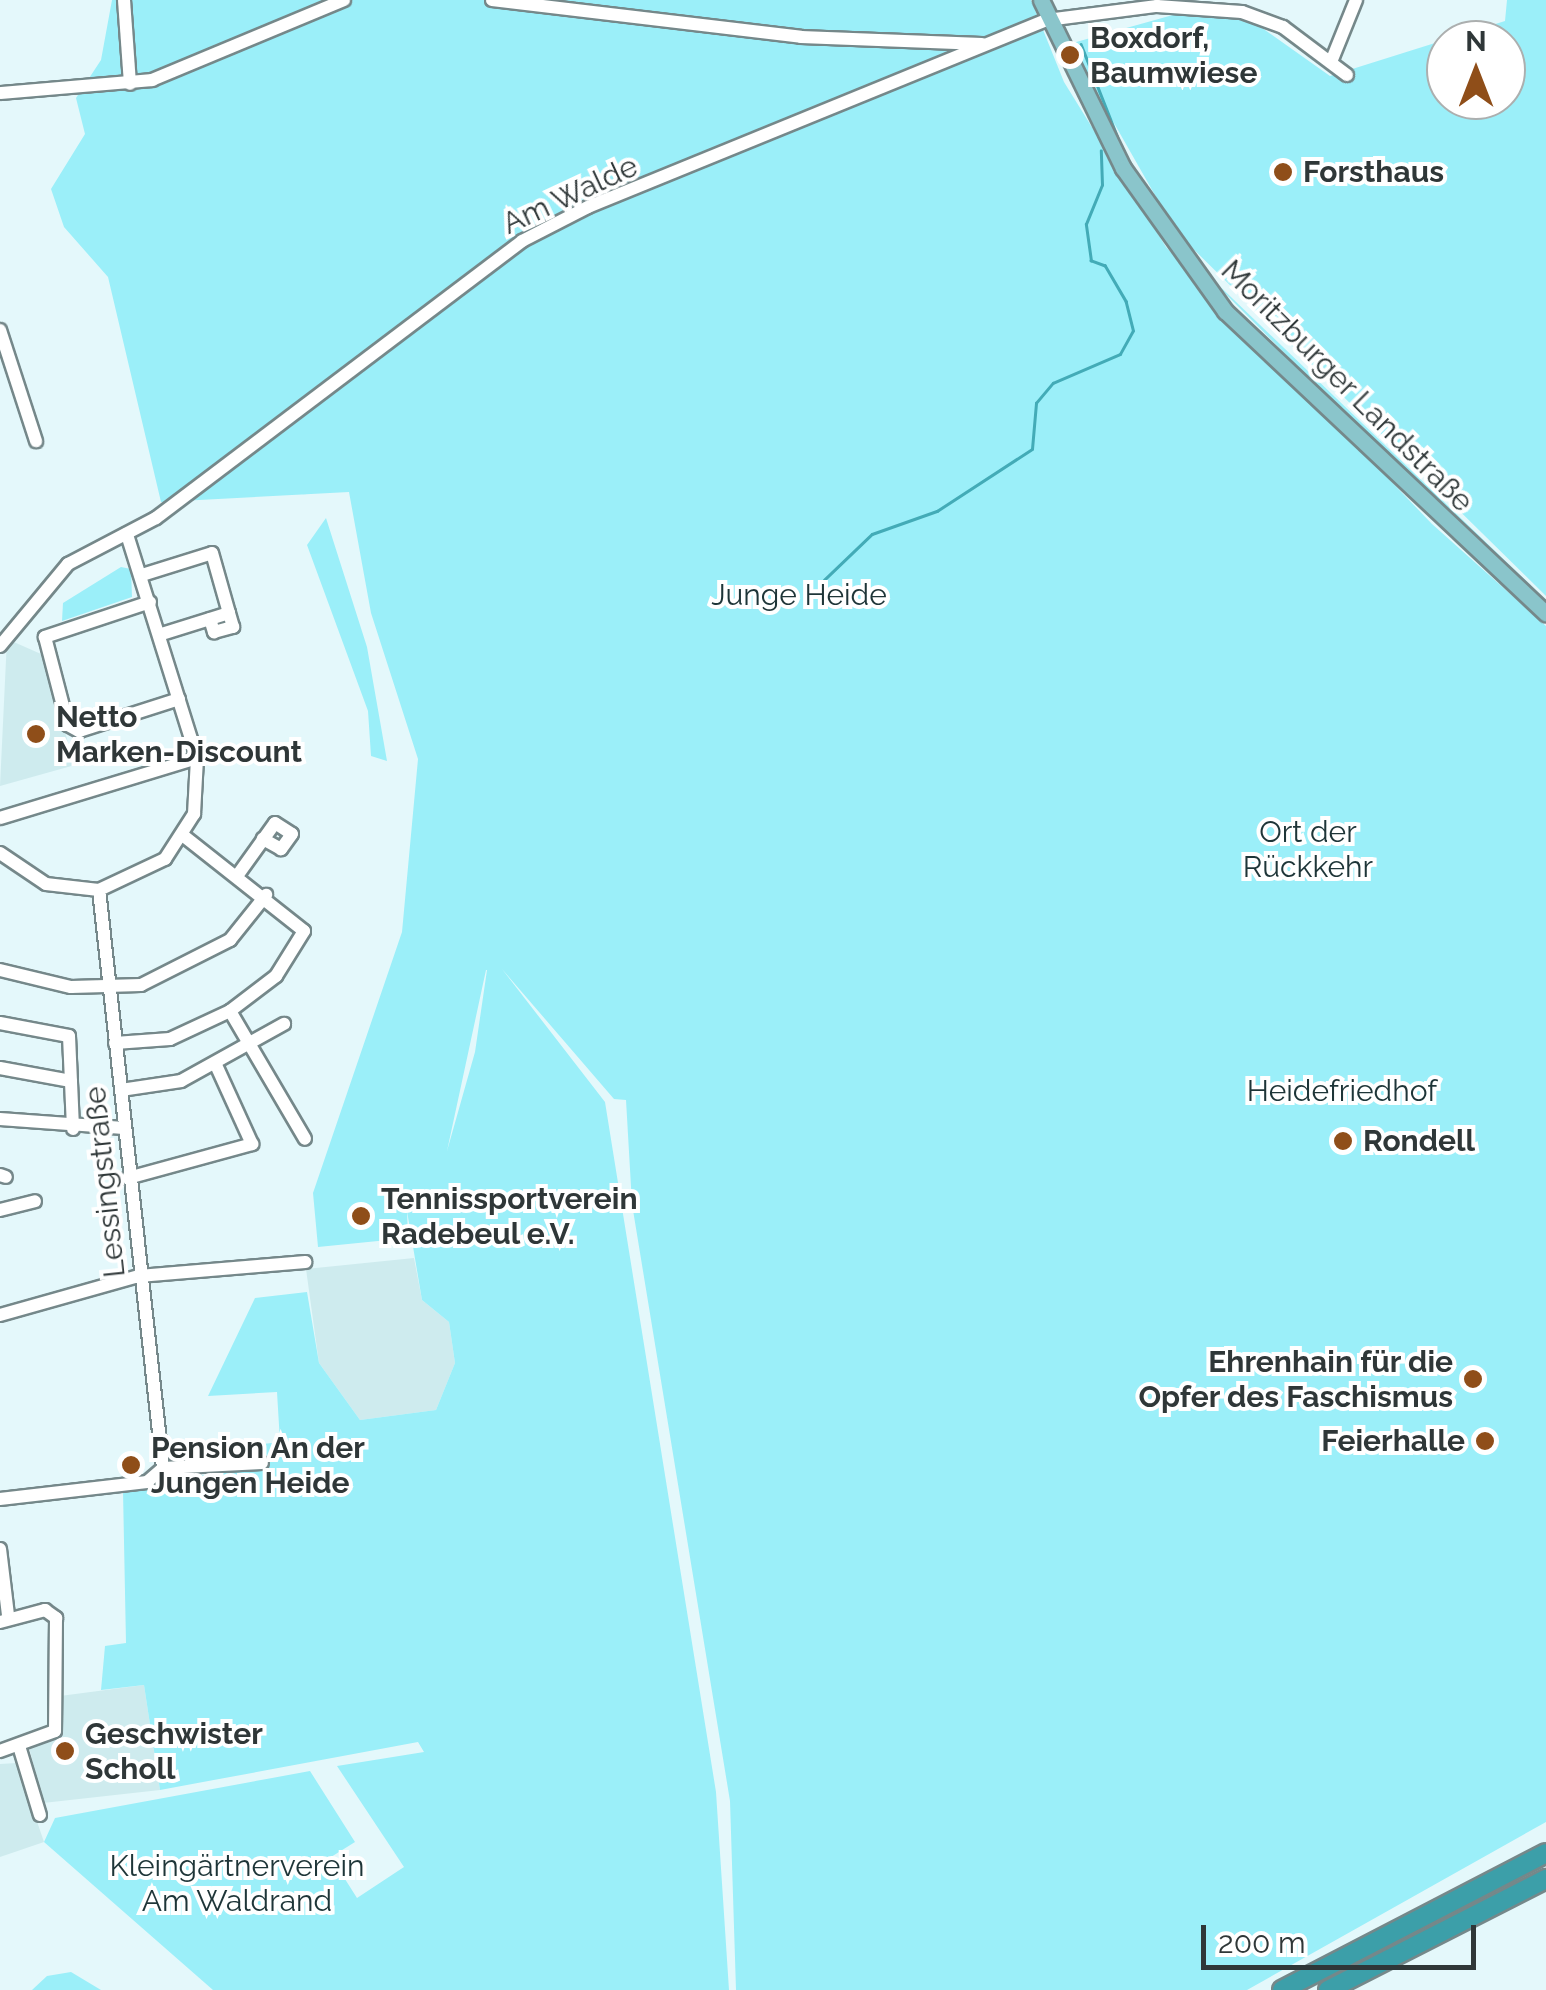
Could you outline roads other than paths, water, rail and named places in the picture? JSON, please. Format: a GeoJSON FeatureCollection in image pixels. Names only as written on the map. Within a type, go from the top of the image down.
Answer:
{"type":"FeatureCollection","features":[{"type":"Feature","properties":{"kind":"highway"},"geometry":{"type":"LineString","coordinates":[[1282,1990],[1546,1853]]}},
{"type":"Feature","properties":{"kind":"highway"},"geometry":{"type":"LineString","coordinates":[[1328,1990],[1546,1879]]}},
{"type":"Feature","properties":{"kind":"main road","name":"Moritzburger Landstraße"},"geometry":{"type":"LineString","coordinates":[[1042,0],[1047,20],[1123,168],[1225,312],[1546,614]]}},
{"type":"Feature","properties":{"kind":"street"},"geometry":{"type":"LineString","coordinates":[[124,0],[130,84]]}},
{"type":"Feature","properties":{"kind":"street"},"geometry":{"type":"LineString","coordinates":[[0,93],[130,84],[344,0]]}},
{"type":"Feature","properties":{"kind":"street"},"geometry":{"type":"LineString","coordinates":[[492,0],[818,38],[984,44]]}},
{"type":"Feature","properties":{"kind":"street"},"geometry":{"type":"LineString","coordinates":[[1331,62],[1356,0]]}},
{"type":"Feature","properties":{"kind":"street","name":"Am Walde"},"geometry":{"type":"LineString","coordinates":[[0,646],[68,564],[168,509],[522,240],[984,44],[1047,20],[1157,3],[1244,6],[1283,26],[1348,76]]}},
{"type":"Feature","properties":{"kind":"street"},"geometry":{"type":"LineString","coordinates":[[0,330],[36,440]]}},
{"type":"Feature","properties":{"kind":"street"},"geometry":{"type":"LineString","coordinates":[[0,853],[46,884],[99,890],[142,875],[185,837],[196,758],[127,534]]}},
{"type":"Feature","properties":{"kind":"street"},"geometry":{"type":"LineString","coordinates":[[142,575],[212,554],[229,613],[159,635]]}},
{"type":"Feature","properties":{"kind":"street"},"geometry":{"type":"LineString","coordinates":[[150,602],[45,637],[68,724],[78,731],[180,700]]}},
{"type":"Feature","properties":{"kind":"street"},"geometry":{"type":"LineString","coordinates":[[0,818],[196,758]]}},
{"type":"Feature","properties":{"kind":"street"},"geometry":{"type":"LineString","coordinates":[[116,1043],[170,1039],[230,1011],[276,976],[304,924],[185,837]]}},
{"type":"Feature","properties":{"kind":"street"},"geometry":{"type":"LineString","coordinates":[[237,876],[264,839]]}},
{"type":"Feature","properties":{"kind":"street","name":"Lessingstraße"},"geometry":{"type":"LineString","coordinates":[[99,890],[163,1468]]}},
{"type":"Feature","properties":{"kind":"street"},"geometry":{"type":"LineString","coordinates":[[0,970],[110,988],[141,985],[230,940],[266,895]]}},
{"type":"Feature","properties":{"kind":"street"},"geometry":{"type":"LineString","coordinates":[[230,1011],[305,1139]]}},
{"type":"Feature","properties":{"kind":"street"},"geometry":{"type":"LineString","coordinates":[[0,1022],[69,1036],[74,1129]]}},
{"type":"Feature","properties":{"kind":"street"},"geometry":{"type":"LineString","coordinates":[[120,1090],[180,1082],[284,1024]]}},
{"type":"Feature","properties":{"kind":"street"},"geometry":{"type":"LineString","coordinates":[[128,1178],[252,1144],[216,1065]]}},
{"type":"Feature","properties":{"kind":"street"},"geometry":{"type":"LineString","coordinates":[[0,1068],[71,1081]]}},
{"type":"Feature","properties":{"kind":"street"},"geometry":{"type":"LineString","coordinates":[[0,1120],[74,1129],[124,1128]]}},
{"type":"Feature","properties":{"kind":"street"},"geometry":{"type":"LineString","coordinates":[[0,1210],[35,1202]]}},
{"type":"Feature","properties":{"kind":"street"},"geometry":{"type":"LineString","coordinates":[[0,1315],[139,1276],[305,1262]]}},
{"type":"Feature","properties":{"kind":"street"},"geometry":{"type":"LineString","coordinates":[[0,1499],[148,1482],[163,1468],[262,1463]]}},
{"type":"Feature","properties":{"kind":"street"},"geometry":{"type":"LineString","coordinates":[[0,1550],[4,1619],[45,1610],[56,1618],[55,1731],[0,1751]]}},
{"type":"Feature","properties":{"kind":"street"},"geometry":{"type":"LineString","coordinates":[[19,1746],[40,1815]]}},
{"type":"Feature","properties":{"kind":"waterway"},"geometry":{"type":"LineString","coordinates":[[1081,44],[1118,138]]}},
{"type":"Feature","properties":{"kind":"waterway"},"geometry":{"type":"LineString","coordinates":[[824,580],[872,534],[937,511],[1032,449],[1036,403],[1053,383],[1120,354],[1133,331],[1126,302],[1105,266],[1091,261],[1086,224],[1102,185],[1101,151]]}},
{"type":"Feature","properties":{"kind":"place","name":"Boxdorf, Baumwiese"},"geometry":{"type":"Point","coordinates":[1070,55]}},
{"type":"Feature","properties":{"kind":"place","name":"Forsthaus"},"geometry":{"type":"Point","coordinates":[1283,172]}},
{"type":"Feature","properties":{"kind":"place","name":"Netto Marken-Discount"},"geometry":{"type":"Point","coordinates":[36,734]}},
{"type":"Feature","properties":{"kind":"place","name":"Rondell"},"geometry":{"type":"Point","coordinates":[1343,1141]}},
{"type":"Feature","properties":{"kind":"place","name":"Tennissportverein Radebeul e.V."},"geometry":{"type":"Point","coordinates":[361,1216]}},
{"type":"Feature","properties":{"kind":"place","name":"Ehrenhain für die Opfer des Faschismus"},"geometry":{"type":"Point","coordinates":[1473,1379]}},
{"type":"Feature","properties":{"kind":"place","name":"Feierhalle"},"geometry":{"type":"Point","coordinates":[1485,1441]}},
{"type":"Feature","properties":{"kind":"place","name":"Pension An der Jungen Heide"},"geometry":{"type":"Point","coordinates":[131,1465]}},
{"type":"Feature","properties":{"kind":"place","name":"Geschwister Scholl"},"geometry":{"type":"Point","coordinates":[65,1751]}},
{"type":"Feature","properties":{"kind":"park label","name":"Junge Heide"},"geometry":{"type":"Point","coordinates":[799,595]}},
{"type":"Feature","properties":{"kind":"park label","name":"Ort der Rückkehr"},"geometry":{"type":"Point","coordinates":[1308,849]}},
{"type":"Feature","properties":{"kind":"park label","name":"Heidefriedhof"},"geometry":{"type":"Point","coordinates":[1342,1091]}},
{"type":"Feature","properties":{"kind":"park label","name":"Kleingärtnerverein Am Waldrand"},"geometry":{"type":"Point","coordinates":[237,1883]}}]}
